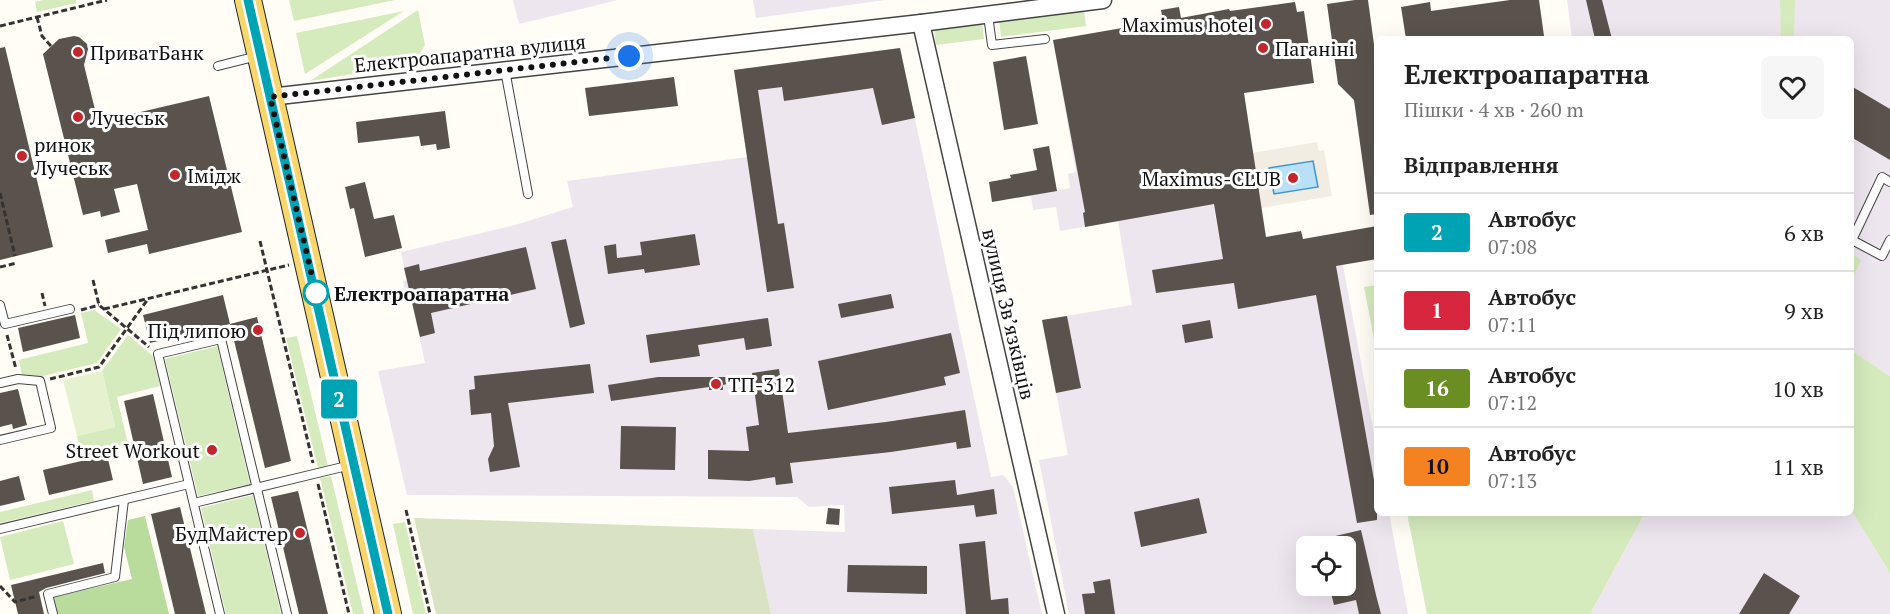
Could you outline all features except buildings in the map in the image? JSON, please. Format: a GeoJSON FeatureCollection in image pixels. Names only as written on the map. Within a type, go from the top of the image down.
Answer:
{"type":"FeatureCollection","features":[{"type":"Feature","properties":{"kind":"main road"},"geometry":{"type":"LineString","coordinates":[[248,0],[388,614]]}},
{"type":"Feature","properties":{"kind":"street","name":"Електроапаратна вулиця"},"geometry":{"type":"LineString","coordinates":[[270,97],[1103,0]]}},
{"type":"Feature","properties":{"kind":"street","name":"вулиця Звʼязківців"},"geometry":{"type":"LineString","coordinates":[[921,23],[1056,614]]}},
{"type":"Feature","properties":{"kind":"lane"},"geometry":{"type":"LineString","coordinates":[[988,15],[992,45],[1045,39]]}},
{"type":"Feature","properties":{"kind":"lane"},"geometry":{"type":"LineString","coordinates":[[218,66],[261,56]]}},
{"type":"Feature","properties":{"kind":"lane"},"geometry":{"type":"LineString","coordinates":[[506,70],[528,194]]}},
{"type":"Feature","properties":{"kind":"lane"},"geometry":{"type":"LineString","coordinates":[[1854,236],[1882,177],[1890,182]]}},
{"type":"Feature","properties":{"kind":"lane"},"geometry":{"type":"LineString","coordinates":[[1854,241],[1882,256],[1890,240]]}},
{"type":"Feature","properties":{"kind":"lane"},"geometry":{"type":"LineString","coordinates":[[0,305],[5,324],[70,309]]}},
{"type":"Feature","properties":{"kind":"lane"},"geometry":{"type":"LineString","coordinates":[[220,614],[158,354],[221,339],[287,614]]}},
{"type":"Feature","properties":{"kind":"lane"},"geometry":{"type":"LineString","coordinates":[[0,383],[18,379],[40,381],[51,428],[0,440]]}},
{"type":"Feature","properties":{"kind":"lane"},"geometry":{"type":"LineString","coordinates":[[194,503],[354,465]]}},
{"type":"Feature","properties":{"kind":"lane"},"geometry":{"type":"LineString","coordinates":[[0,529],[189,484]]}},
{"type":"Feature","properties":{"kind":"lane"},"geometry":{"type":"LineString","coordinates":[[53,614],[48,594],[115,578],[124,500]]}},
{"type":"Feature","properties":{"kind":"path"},"geometry":{"type":"LineString","coordinates":[[0,26],[107,0]]}},
{"type":"Feature","properties":{"kind":"path"},"geometry":{"type":"LineString","coordinates":[[37,17],[42,36],[51,46]]}},
{"type":"Feature","properties":{"kind":"path"},"geometry":{"type":"LineString","coordinates":[[0,193],[15,256]]}},
{"type":"Feature","properties":{"kind":"path"},"geometry":{"type":"LineString","coordinates":[[260,241],[349,614]]}},
{"type":"Feature","properties":{"kind":"path"},"geometry":{"type":"LineString","coordinates":[[0,267],[17,263]]}},
{"type":"Feature","properties":{"kind":"path"},"geometry":{"type":"LineString","coordinates":[[104,309],[290,265]]}},
{"type":"Feature","properties":{"kind":"path"},"geometry":{"type":"LineString","coordinates":[[93,280],[99,305],[158,354]]}},
{"type":"Feature","properties":{"kind":"path"},"geometry":{"type":"LineString","coordinates":[[40,381],[99,367],[148,299]]}},
{"type":"Feature","properties":{"kind":"path"},"geometry":{"type":"LineString","coordinates":[[70,309],[80,310],[99,305]]}},
{"type":"Feature","properties":{"kind":"path"},"geometry":{"type":"LineString","coordinates":[[5,324],[18,379]]}},
{"type":"Feature","properties":{"kind":"path"},"geometry":{"type":"LineString","coordinates":[[406,510],[429,614]]}},
{"type":"Feature","properties":{"kind":"path"},"geometry":{"type":"LineString","coordinates":[[0,586],[15,602],[48,594]]}},
{"type":"Feature","properties":{"kind":"shaded area"},"geometry":{"type":"Polygon","coordinates":[[[513,0],[618,0],[519,24],[513,0]]]}},
{"type":"Feature","properties":{"kind":"shaded area"},"geometry":{"type":"Polygon","coordinates":[[[753,0],[885,0],[756,18],[753,0]]]}},
{"type":"Feature","properties":{"kind":"shaded area"},"geometry":{"type":"Polygon","coordinates":[[[1567,0],[1890,0],[1890,376],[1854,352],[1854,36],[1572,36],[1567,0]]]}},
{"type":"Feature","properties":{"kind":"shaded area"},"geometry":{"type":"Polygon","coordinates":[[[1229,9],[1195,97],[1220,243],[1343,265],[1374,434],[1374,516],[1390,516],[1408,614],[1069,614],[1039,460],[1068,455],[1042,320],[1132,305],[1118,221],[1060,231],[1056,207],[1033,210],[1031,195],[1070,188],[1068,174],[1076,172],[1053,40],[1229,9]]]}},
{"type":"Feature","properties":{"kind":"shaded area"},"geometry":{"type":"Polygon","coordinates":[[[900,48],[991,477],[1003,475],[1013,487],[1042,614],[771,614],[753,529],[845,532],[844,505],[809,507],[797,497],[407,495],[378,371],[425,363],[409,290],[405,290],[403,281],[407,280],[401,252],[515,225],[573,207],[567,181],[747,157],[734,70],[900,48]]]}},
{"type":"Feature","properties":{"kind":"shaded area"},"geometry":{"type":"Polygon","coordinates":[[[1317,142],[1319,151],[1324,150],[1332,196],[1261,208],[1252,153],[1317,142]]]}},
{"type":"Feature","properties":{"kind":"shaded area"},"geometry":{"type":"Polygon","coordinates":[[[1854,515],[1890,573],[1890,614],[1590,614],[1643,516],[1854,515]]]}},
{"type":"Feature","properties":{"kind":"green space"},"geometry":{"type":"Polygon","coordinates":[[[76,0],[77,3],[37,12],[35,2],[76,0]]]}},
{"type":"Feature","properties":{"kind":"green space"},"geometry":{"type":"Polygon","coordinates":[[[289,0],[395,0],[294,21],[289,0]]]}},
{"type":"Feature","properties":{"kind":"green space"},"geometry":{"type":"Polygon","coordinates":[[[1780,0],[1795,0],[1794,36],[1781,36],[1780,0]]]}},
{"type":"Feature","properties":{"kind":"green space"},"geometry":{"type":"Polygon","coordinates":[[[418,10],[425,45],[414,64],[310,81],[418,10]]]}},
{"type":"Feature","properties":{"kind":"green space"},"geometry":{"type":"Polygon","coordinates":[[[1084,10],[1086,26],[1001,37],[999,21],[1084,10]]]}},
{"type":"Feature","properties":{"kind":"green space"},"geometry":{"type":"Polygon","coordinates":[[[404,11],[305,74],[296,33],[404,11]]]}},
{"type":"Feature","properties":{"kind":"green space"},"geometry":{"type":"Polygon","coordinates":[[[982,23],[984,39],[936,45],[934,29],[982,23]]]}},
{"type":"Feature","properties":{"kind":"green space"},"geometry":{"type":"Polygon","coordinates":[[[1854,255],[1861,260],[1854,275],[1854,255]]]}},
{"type":"Feature","properties":{"kind":"green space"},"geometry":{"type":"Polygon","coordinates":[[[1374,285],[1374,339],[1364,287],[1374,285]]]}},
{"type":"Feature","properties":{"kind":"green space"},"geometry":{"type":"Polygon","coordinates":[[[94,310],[121,329],[97,363],[39,377],[22,376],[19,360],[88,343],[81,313],[94,310]]]}},
{"type":"Feature","properties":{"kind":"green space"},"geometry":{"type":"Polygon","coordinates":[[[128,335],[153,356],[160,386],[117,397],[128,444],[81,455],[77,436],[115,427],[102,371],[128,335]]]}},
{"type":"Feature","properties":{"kind":"green space"},"geometry":{"type":"Polygon","coordinates":[[[297,336],[328,466],[318,468],[286,338],[297,336]]]}},
{"type":"Feature","properties":{"kind":"green space"},"geometry":{"type":"Polygon","coordinates":[[[217,346],[250,484],[198,496],[165,359],[217,346]]]}},
{"type":"Feature","properties":{"kind":"green space"},"geometry":{"type":"Polygon","coordinates":[[[1854,352],[1890,376],[1890,573],[1854,515],[1854,352]]]}},
{"type":"Feature","properties":{"kind":"green space"},"geometry":{"type":"Polygon","coordinates":[[[102,371],[115,427],[77,436],[63,380],[102,371]]]}},
{"type":"Feature","properties":{"kind":"green space"},"geometry":{"type":"Polygon","coordinates":[[[331,476],[364,614],[353,614],[320,478],[331,476]]]}},
{"type":"Feature","properties":{"kind":"green space"},"geometry":{"type":"Polygon","coordinates":[[[92,490],[94,501],[0,523],[0,512],[92,490]]]}},
{"type":"Feature","properties":{"kind":"green space"},"geometry":{"type":"Polygon","coordinates":[[[253,495],[281,614],[226,614],[201,508],[253,495]]]}},
{"type":"Feature","properties":{"kind":"green space"},"geometry":{"type":"Polygon","coordinates":[[[145,516],[169,614],[58,614],[54,597],[132,579],[124,547],[128,520],[145,516]]]}},
{"type":"Feature","properties":{"kind":"green space"},"geometry":{"type":"Polygon","coordinates":[[[1408,516],[1643,516],[1590,614],[1427,614],[1408,516]]]}},
{"type":"Feature","properties":{"kind":"green space"},"geometry":{"type":"Polygon","coordinates":[[[414,518],[753,529],[771,614],[436,614],[414,518]]]}},
{"type":"Feature","properties":{"kind":"green space"},"geometry":{"type":"Polygon","coordinates":[[[63,521],[74,564],[10,580],[0,537],[63,521]]]}},
{"type":"Feature","properties":{"kind":"green space"},"geometry":{"type":"Polygon","coordinates":[[[405,522],[426,614],[413,614],[393,524],[405,522]]]}},
{"type":"Feature","properties":{"kind":"water","name":"Maximus-CLUB"},"geometry":{"type":"Polygon","coordinates":[[[1313,161],[1318,187],[1274,194],[1269,168],[1313,161]]]}},
{"type":"Feature","properties":{"kind":"bus line","name":"2"},"geometry":{"type":"LineString","coordinates":[[248,0],[388,614]]}},
{"type":"Feature","properties":{"kind":"place","name":"Maximus hotel"},"geometry":{"type":"Point","coordinates":[1266,24]}},
{"type":"Feature","properties":{"kind":"place","name":"Паганіні"},"geometry":{"type":"Point","coordinates":[1263,48]}},
{"type":"Feature","properties":{"kind":"place","name":"ПриватБанк"},"geometry":{"type":"Point","coordinates":[78,52]}},
{"type":"Feature","properties":{"kind":"place","name":"Лучеськ"},"geometry":{"type":"Point","coordinates":[78,117]}},
{"type":"Feature","properties":{"kind":"place","name":"ринок Лучеськ"},"geometry":{"type":"Point","coordinates":[22,156]}},
{"type":"Feature","properties":{"kind":"place","name":"Імідж"},"geometry":{"type":"Point","coordinates":[175,175]}},
{"type":"Feature","properties":{"kind":"place","name":"Maximus-CLUB"},"geometry":{"type":"Point","coordinates":[1293,178]}},
{"type":"Feature","properties":{"kind":"place","name":"Електроапаратна"},"geometry":{"type":"Point","coordinates":[316,293]}},
{"type":"Feature","properties":{"kind":"place","name":"Під липою"},"geometry":{"type":"Point","coordinates":[258,330]}},
{"type":"Feature","properties":{"kind":"place","name":"ТП-312"},"geometry":{"type":"Point","coordinates":[716,384]}},
{"type":"Feature","properties":{"kind":"place","name":"Street Workout"},"geometry":{"type":"Point","coordinates":[212,450]}},
{"type":"Feature","properties":{"kind":"place","name":"БудМайстер"},"geometry":{"type":"Point","coordinates":[300,533]}},
{"type":"Feature","properties":{"kind":"route"},"geometry":{"type":"LineString","coordinates":[[316,293],[270,97],[629,56]]}}]}
